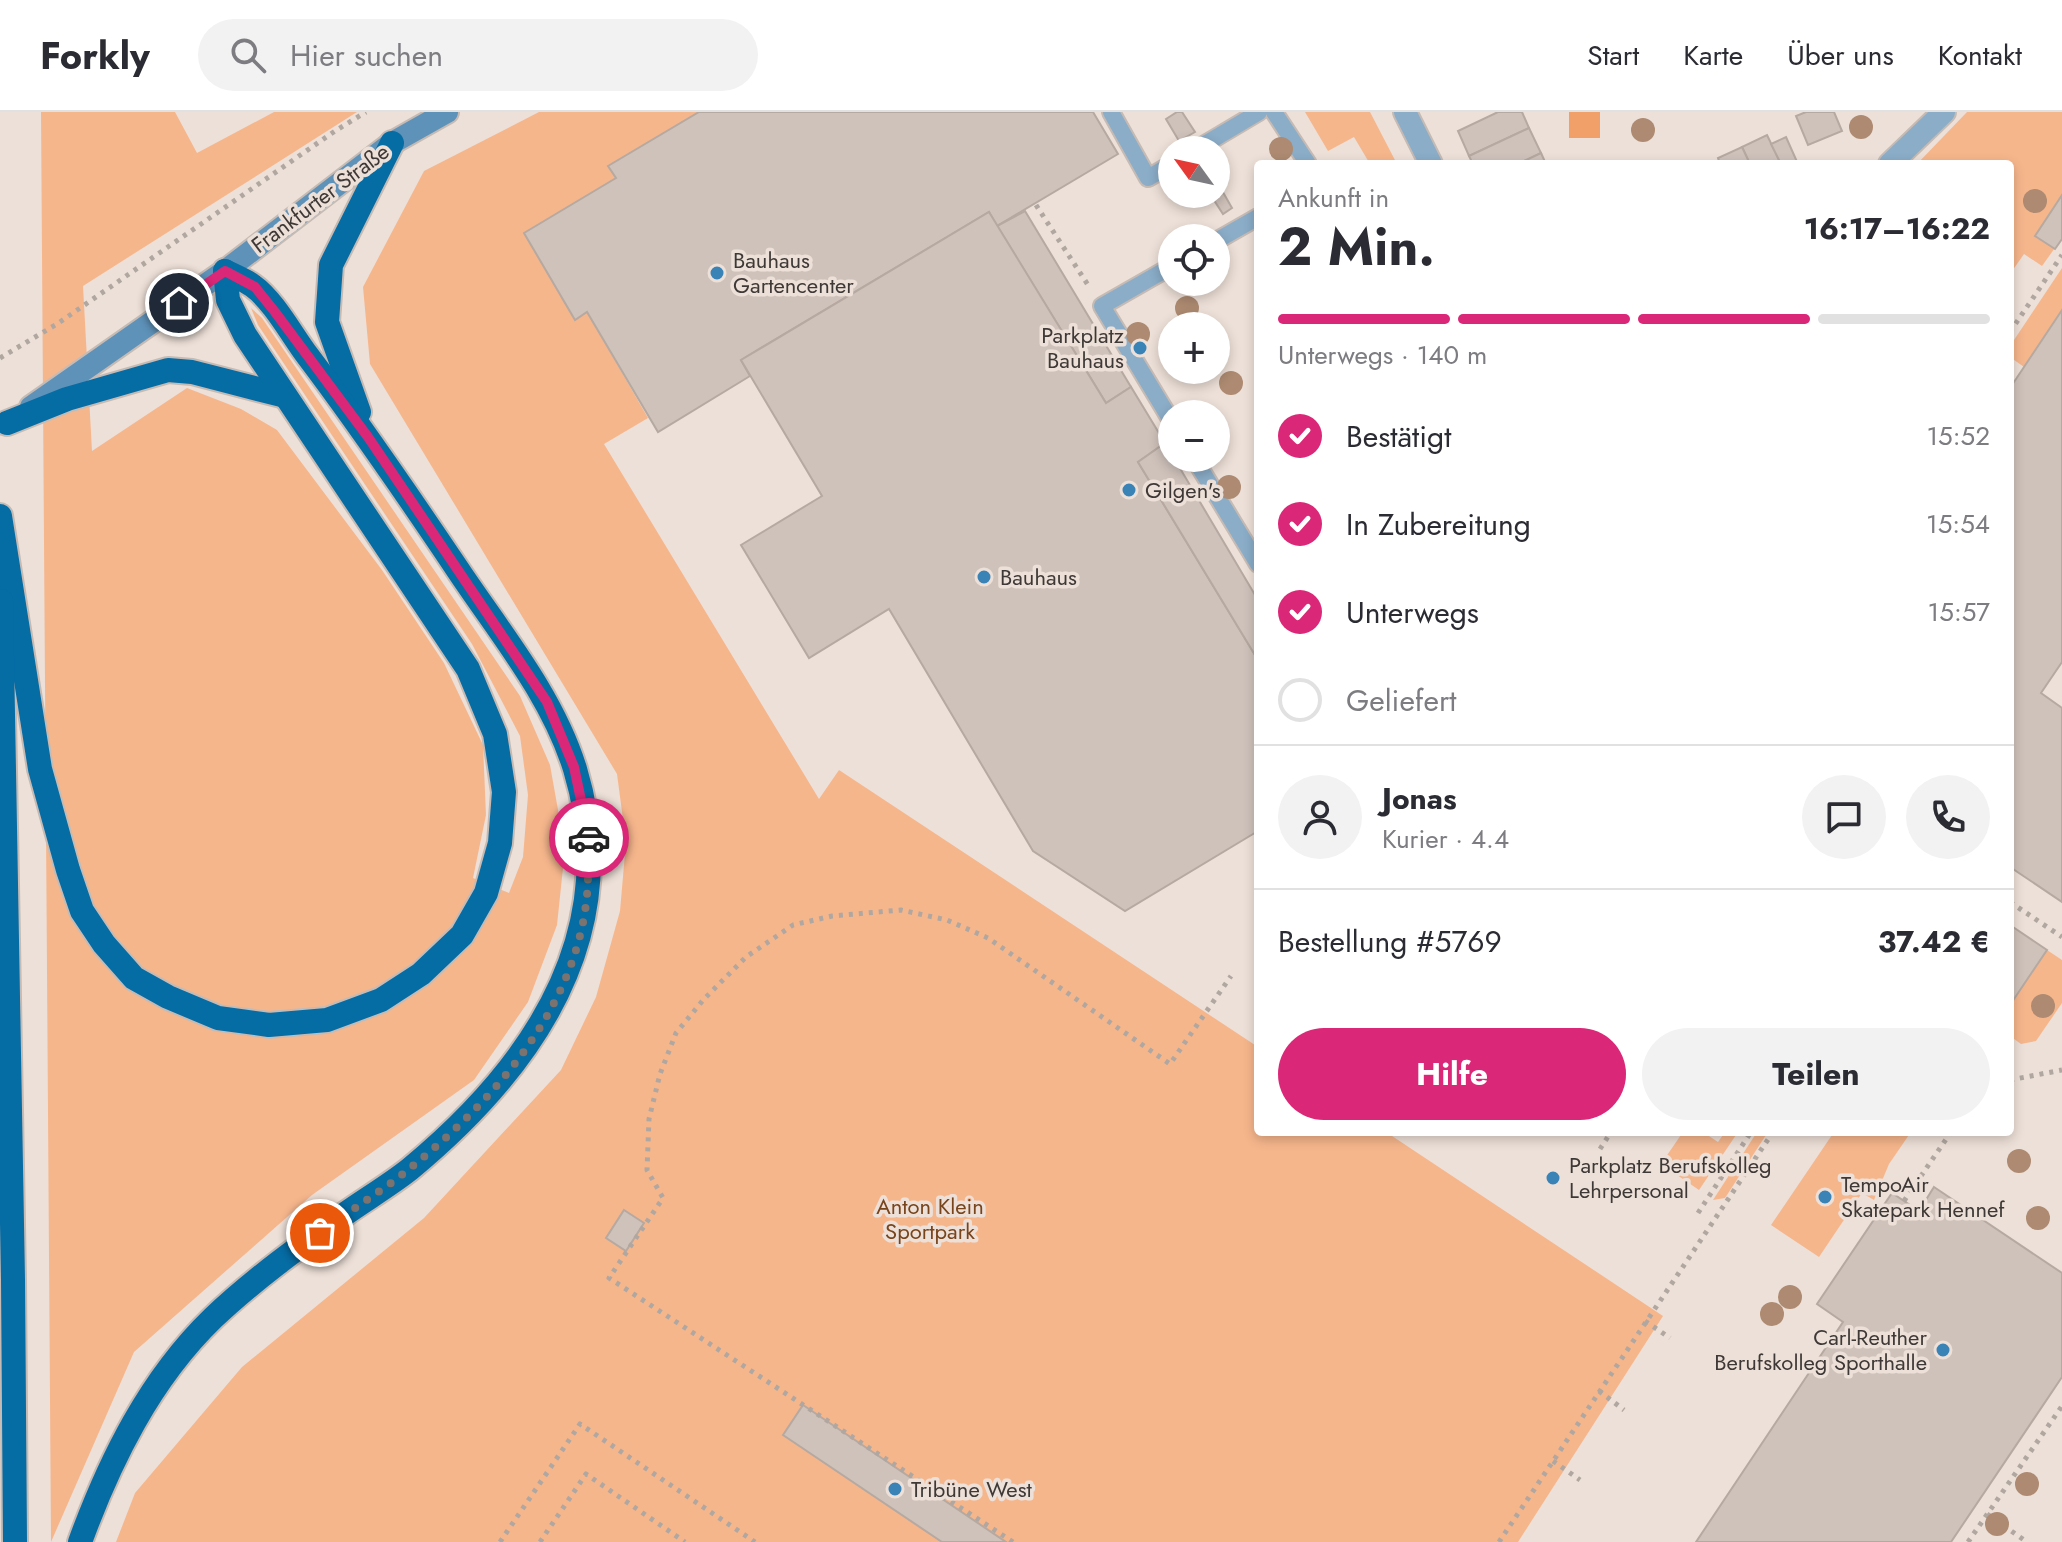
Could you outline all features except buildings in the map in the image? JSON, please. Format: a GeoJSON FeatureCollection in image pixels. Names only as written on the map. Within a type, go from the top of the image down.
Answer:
{"type":"FeatureCollection","features":[{"type":"Feature","properties":{"kind":"highway"},"geometry":{"type":"LineString","coordinates":[[368,437],[327,322],[327,298],[331,265],[392,143]]}},
{"type":"Feature","properties":{"kind":"highway"},"geometry":{"type":"LineString","coordinates":[[0,516],[40,769],[82,911],[104,944],[134,978],[168,997],[218,1018],[269,1025],[327,1020],[381,1000],[421,974],[462,935],[486,893],[500,843],[504,792],[495,734],[468,669],[245,335],[228,300],[225,271]]}},
{"type":"Feature","properties":{"kind":"highway"},"geometry":{"type":"LineString","coordinates":[[80,1542],[96,1498],[129,1431],[161,1378],[213,1319],[285,1259],[408,1170],[477,1108],[514,1065],[547,1016],[570,963],[585,912],[589,831],[574,767],[547,702],[368,437],[255,287],[225,271]]}},
{"type":"Feature","properties":{"kind":"highway"},"geometry":{"type":"LineString","coordinates":[[3,425],[66,391],[168,370],[192,372],[285,396]]}},
{"type":"Feature","properties":{"kind":"highway"},"geometry":{"type":"LineString","coordinates":[[0,561],[15,1542]]}},
{"type":"Feature","properties":{"kind":"main road","name":"Frankfurter Straße"},"geometry":{"type":"LineString","coordinates":[[66,391],[392,143],[447,112]]}},
{"type":"Feature","properties":{"kind":"street"},"geometry":{"type":"LineString","coordinates":[[1405,112],[1429,160]]}},
{"type":"Feature","properties":{"kind":"street"},"geometry":{"type":"LineString","coordinates":[[1894,160],[1944,112]]}},
{"type":"Feature","properties":{"kind":"lane"},"geometry":{"type":"LineString","coordinates":[[1111,112],[1148,178],[1158,172]]}},
{"type":"Feature","properties":{"kind":"lane"},"geometry":{"type":"LineString","coordinates":[[1219,136],[1259,112]]}},
{"type":"Feature","properties":{"kind":"lane"},"geometry":{"type":"LineString","coordinates":[[1274,112],[1305,160]]}},
{"type":"Feature","properties":{"kind":"lane"},"geometry":{"type":"LineString","coordinates":[[1230,233],[1254,219]]}},
{"type":"Feature","properties":{"kind":"lane"},"geometry":{"type":"LineString","coordinates":[[1158,274],[1102,306],[1159,400]]}},
{"type":"Feature","properties":{"kind":"lane"},"geometry":{"type":"LineString","coordinates":[[1202,472],[1254,557]]}},
{"type":"Feature","properties":{"kind":"path"},"geometry":{"type":"LineString","coordinates":[[0,358],[57,324],[366,112]]}},
{"type":"Feature","properties":{"kind":"path"},"geometry":{"type":"LineString","coordinates":[[1036,205],[1102,306]]}},
{"type":"Feature","properties":{"kind":"path"},"geometry":{"type":"LineString","coordinates":[[2014,326],[2062,255]]}},
{"type":"Feature","properties":{"kind":"path"},"geometry":{"type":"LineString","coordinates":[[2014,905],[2062,937]]}},
{"type":"Feature","properties":{"kind":"path"},"geometry":{"type":"LineString","coordinates":[[1013,1542],[609,1278],[663,1198],[647,1170],[649,1119],[660,1074],[676,1033],[704,999],[746,957],[793,925],[832,916],[901,910],[947,920],[988,938],[1170,1064],[1231,976]]}},
{"type":"Feature","properties":{"kind":"path"},"geometry":{"type":"LineString","coordinates":[[2014,1079],[2062,1070]]}},
{"type":"Feature","properties":{"kind":"path"},"geometry":{"type":"LineString","coordinates":[[1600,1149],[1608,1136]]}},
{"type":"Feature","properties":{"kind":"path"},"geometry":{"type":"LineString","coordinates":[[1698,1213],[1748,1136]]}},
{"type":"Feature","properties":{"kind":"path"},"geometry":{"type":"LineString","coordinates":[[1499,1542],[1770,1136]]}},
{"type":"Feature","properties":{"kind":"path"},"geometry":{"type":"LineString","coordinates":[[1904,1201],[1948,1136]]}},
{"type":"Feature","properties":{"kind":"path"},"geometry":{"type":"LineString","coordinates":[[1645,1321],[1670,1338]]}},
{"type":"Feature","properties":{"kind":"path"},"geometry":{"type":"LineString","coordinates":[[1599,1391],[1624,1410]]}},
{"type":"Feature","properties":{"kind":"path"},"geometry":{"type":"LineString","coordinates":[[1968,1542],[2062,1406]]}},
{"type":"Feature","properties":{"kind":"path"},"geometry":{"type":"LineString","coordinates":[[500,1542],[580,1424],[755,1542]]}},
{"type":"Feature","properties":{"kind":"path"},"geometry":{"type":"LineString","coordinates":[[1553,1461],[1580,1480]]}},
{"type":"Feature","properties":{"kind":"path"},"geometry":{"type":"LineString","coordinates":[[540,1542],[586,1474],[685,1542]]}},
{"type":"Feature","properties":{"kind":"path"},"geometry":{"type":"LineString","coordinates":[[1987,1514],[2027,1542]]}},
{"type":"Feature","properties":{"kind":"green space"},"geometry":{"type":"Polygon","coordinates":[[[41,112],[175,112],[197,153],[274,112],[357,112],[83,286],[92,451],[187,388],[241,409],[277,430],[382,570],[444,663],[483,745],[486,815],[473,878],[509,893],[523,857],[528,795],[520,736],[472,644],[258,325],[251,308],[262,318],[520,696],[550,765],[565,849],[557,925],[528,1002],[474,1080],[312,1195],[134,1352],[51,1542],[41,112]]]}},
{"type":"Feature","properties":{"kind":"green space","name":"Anton Klein Sportpark"},"geometry":{"type":"Polygon","coordinates":[[[539,112],[699,112],[608,166],[616,178],[524,233],[575,320],[587,312],[648,418],[604,444],[819,799],[839,770],[1254,1044],[1254,1136],[1392,1136],[1663,1316],[1518,1542],[116,1542],[135,1493],[242,1367],[424,1218],[561,1070],[596,997],[620,911],[626,842],[617,774],[370,364],[363,287],[424,171],[539,112]]]}},
{"type":"Feature","properties":{"kind":"green space"},"geometry":{"type":"Polygon","coordinates":[[[1305,112],[1370,112],[1395,160],[1368,160],[1354,137],[1328,151],[1305,112]]]}},
{"type":"Feature","properties":{"kind":"green space"},"geometry":{"type":"Polygon","coordinates":[[[1967,112],[2062,112],[2062,238],[2042,266],[2024,254],[2014,268],[2014,160],[1921,160],[1967,112]]]}},
{"type":"Feature","properties":{"kind":"green space"},"geometry":{"type":"Polygon","coordinates":[[[2062,268],[2062,310],[2024,367],[2014,360],[2014,340],[2062,268]]]}},
{"type":"Feature","properties":{"kind":"green space"},"geometry":{"type":"Polygon","coordinates":[[[2047,950],[2062,960],[2062,1003],[2036,1041],[2021,1044],[2014,1039],[2014,999],[2047,950]]]}},
{"type":"Feature","properties":{"kind":"green space"},"geometry":{"type":"Polygon","coordinates":[[[1680,1136],[1709,1136],[1718,1142],[1722,1136],[1735,1136],[1699,1190],[1661,1164],[1680,1136]]]}},
{"type":"Feature","properties":{"kind":"green space"},"geometry":{"type":"Polygon","coordinates":[[[1754,1136],[1765,1136],[1725,1198],[1713,1200],[1754,1136]]]}},
{"type":"Feature","properties":{"kind":"green space","name":"TempoAir Skatepark Hennef"},"geometry":{"type":"Polygon","coordinates":[[[1831,1136],[1908,1136],[1889,1164],[1874,1200],[1862,1193],[1819,1257],[1771,1225],[1831,1136]]]}},
{"type":"Feature","properties":{"kind":"shaded area"},"geometry":{"type":"Polygon","coordinates":[[[1569,112],[1600,112],[1600,138],[1569,138],[1569,112]]]}},
{"type":"Feature","properties":{"kind":"way so far"},"geometry":{"type":"LineString","coordinates":[[320,1233],[408,1170],[477,1108],[514,1065],[547,1016],[570,963],[585,912],[589,838]]}},
{"type":"Feature","properties":{"kind":"place","name":"Bauhaus Gartencenter"},"geometry":{"type":"Point","coordinates":[717,273]}},
{"type":"Feature","properties":{"kind":"place","name":"Parkplatz Bauhaus"},"geometry":{"type":"Point","coordinates":[1140,348]}},
{"type":"Feature","properties":{"kind":"place","name":"Gilgen's"},"geometry":{"type":"Point","coordinates":[1129,490]}},
{"type":"Feature","properties":{"kind":"place","name":"Bauhaus"},"geometry":{"type":"Point","coordinates":[984,577]}},
{"type":"Feature","properties":{"kind":"place","name":"Parkplatz Berufskolleg Lehrpersonal"},"geometry":{"type":"Point","coordinates":[1553,1178]}},
{"type":"Feature","properties":{"kind":"place","name":"TempoAir Skatepark Hennef"},"geometry":{"type":"Point","coordinates":[1825,1197]}},
{"type":"Feature","properties":{"kind":"place","name":"Carl-Reuther Berufskolleg Sporthalle"},"geometry":{"type":"Point","coordinates":[1943,1350]}},
{"type":"Feature","properties":{"kind":"place","name":"Tribüne West"},"geometry":{"type":"Point","coordinates":[895,1489]}},
{"type":"Feature","properties":{"kind":"route"},"geometry":{"type":"LineString","coordinates":[[179,303],[225,271],[255,287],[275,312],[368,437],[547,702],[574,767],[589,838]]}}]}
